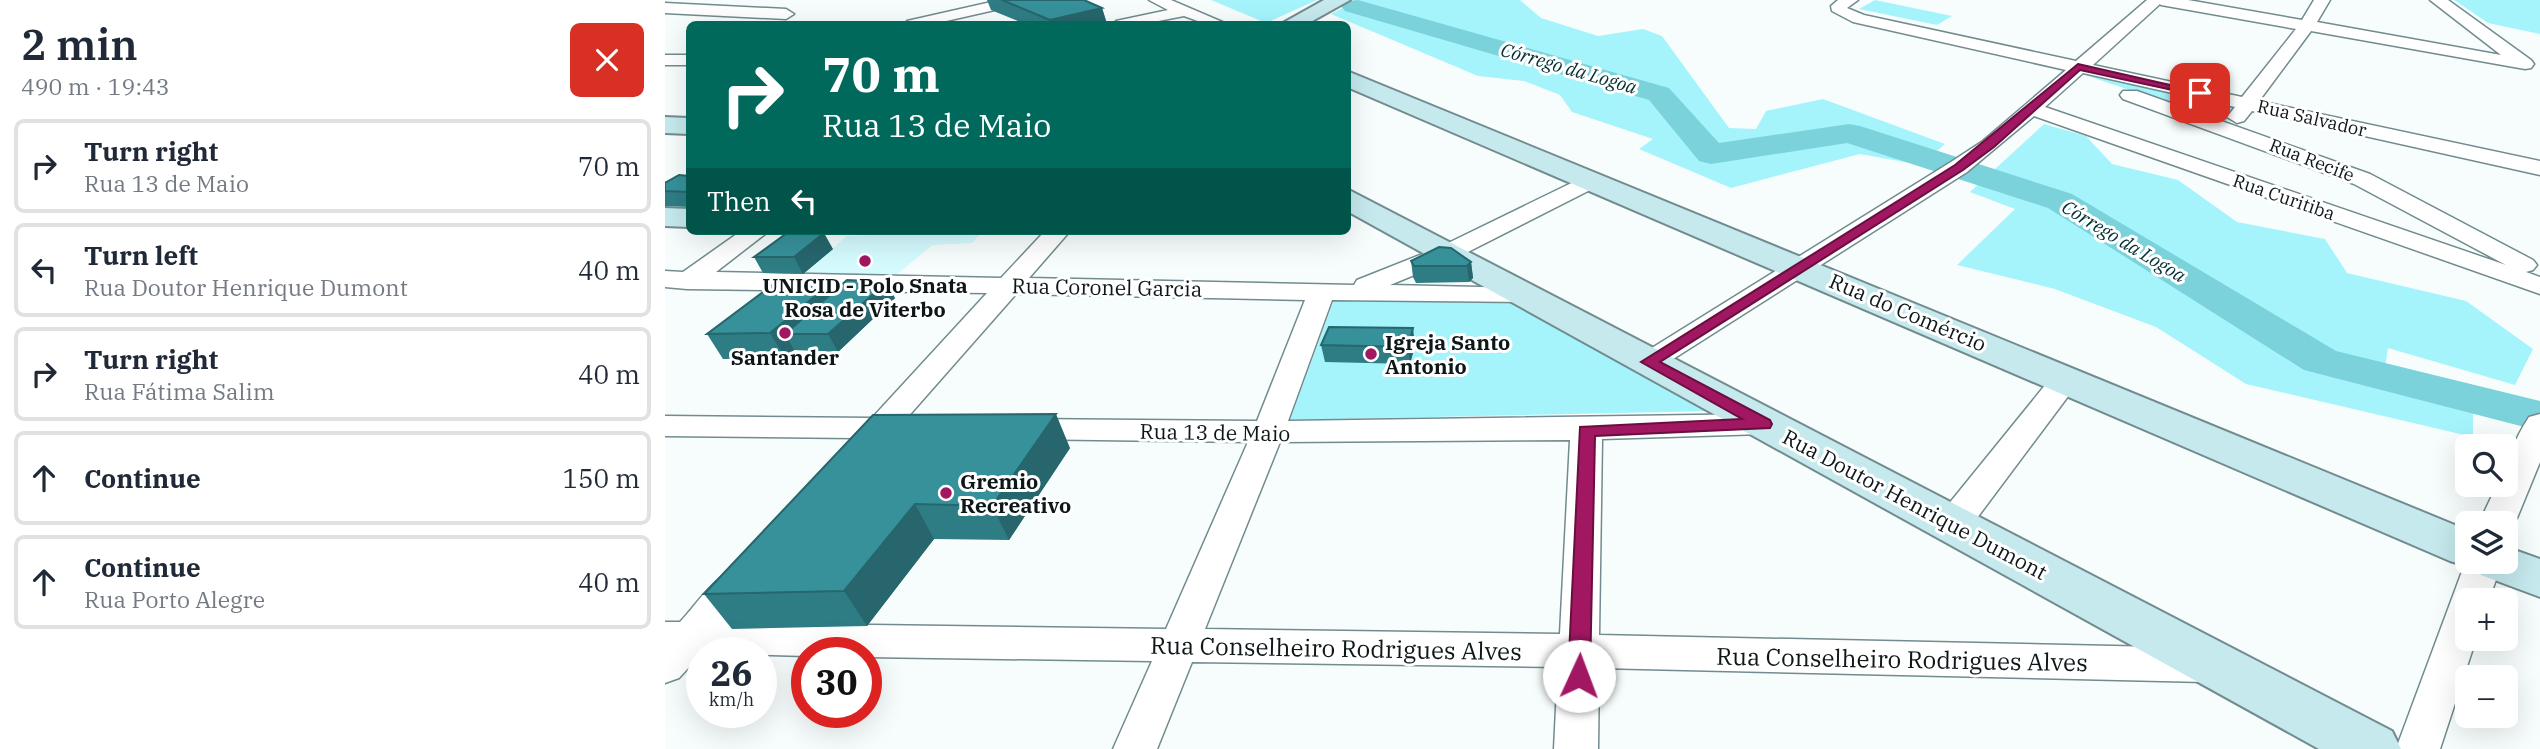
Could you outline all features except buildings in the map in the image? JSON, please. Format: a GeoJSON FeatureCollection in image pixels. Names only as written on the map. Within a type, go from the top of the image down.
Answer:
{"type":"FeatureCollection","features":[{"type":"Feature","properties":{"kind":"street"},"geometry":{"type":"LineString","coordinates":[[730,10],[764,0],[799,21]]}},
{"type":"Feature","properties":{"kind":"street"},"geometry":{"type":"LineString","coordinates":[[962,0],[1002,19]]}},
{"type":"Feature","properties":{"kind":"street"},"geometry":{"type":"LineString","coordinates":[[926,21],[1021,0]]}},
{"type":"Feature","properties":{"kind":"street"},"geometry":{"type":"LineString","coordinates":[[1157,0],[1211,21]]}},
{"type":"Feature","properties":{"kind":"street"},"geometry":{"type":"LineString","coordinates":[[1298,21],[1340,0]]}},
{"type":"Feature","properties":{"kind":"street"},"geometry":{"type":"LineString","coordinates":[[1649,362],[1938,182],[1990,145],[2029,108],[2156,0]]}},
{"type":"Feature","properties":{"kind":"street"},"geometry":{"type":"LineString","coordinates":[[2161,0],[2525,64]]}},
{"type":"Feature","properties":{"kind":"street"},"geometry":{"type":"LineString","coordinates":[[2228,128],[2306,27],[2322,0]]}},
{"type":"Feature","properties":{"kind":"street"},"geometry":{"type":"LineString","coordinates":[[2438,0],[2540,75]]}},
{"type":"Feature","properties":{"kind":"street","name":"Rua Salvador"},"geometry":{"type":"LineString","coordinates":[[1845,5],[1859,19],[2074,71],[2248,104],[2540,167]]}},
{"type":"Feature","properties":{"kind":"street"},"geometry":{"type":"LineString","coordinates":[[665,8],[786,14]]}},
{"type":"Feature","properties":{"kind":"street"},"geometry":{"type":"LineString","coordinates":[[1136,21],[1184,11]]}},
{"type":"Feature","properties":{"kind":"street"},"geometry":{"type":"LineString","coordinates":[[665,60],[686,60]]}},
{"type":"Feature","properties":{"kind":"street","name":"Rua Recife"},"geometry":{"type":"LineString","coordinates":[[2074,71],[2362,179],[2540,275]]}},
{"type":"Feature","properties":{"kind":"street","name":"Rua do Comércio"},"geometry":{"type":"LineString","coordinates":[[1351,80],[2455,544]]}},
{"type":"Feature","properties":{"kind":"street"},"geometry":{"type":"LineString","coordinates":[[1351,103],[1387,95]]}},
{"type":"Feature","properties":{"kind":"street","name":"Rua Curitiba"},"geometry":{"type":"LineString","coordinates":[[2029,108],[2540,286]]}},
{"type":"Feature","properties":{"kind":"street"},"geometry":{"type":"LineString","coordinates":[[665,125],[686,126]]}},
{"type":"Feature","properties":{"kind":"street"},"geometry":{"type":"LineString","coordinates":[[1135,749],[1268,433],[1339,290],[1449,252],[1592,180]]}},
{"type":"Feature","properties":{"kind":"street","name":"Rua Doutor Henrique Dumont"},"geometry":{"type":"LineString","coordinates":[[1351,200],[1449,252],[1524,296],[2372,749]]}},
{"type":"Feature","properties":{"kind":"street"},"geometry":{"type":"LineString","coordinates":[[665,217],[686,218]]}},
{"type":"Feature","properties":{"kind":"street"},"geometry":{"type":"LineString","coordinates":[[665,298],[678,278],[750,235]]}},
{"type":"Feature","properties":{"kind":"street"},"geometry":{"type":"LineString","coordinates":[[854,457],[1055,235]]}},
{"type":"Feature","properties":{"kind":"street","name":"Rua Coronel Garcia"},"geometry":{"type":"LineString","coordinates":[[678,278],[1524,296]]}},
{"type":"Feature","properties":{"kind":"street"},"geometry":{"type":"LineString","coordinates":[[1952,525],[2066,379]]}},
{"type":"Feature","properties":{"kind":"street","name":"Rua 13 de Maio"},"geometry":{"type":"LineString","coordinates":[[992,429],[1268,433],[1586,430],[1764,424]]}},
{"type":"Feature","properties":{"kind":"street"},"geometry":{"type":"LineString","coordinates":[[2502,511],[2540,424]]}},
{"type":"Feature","properties":{"kind":"street"},"geometry":{"type":"LineString","coordinates":[[665,426],[937,428]]}},
{"type":"Feature","properties":{"kind":"street"},"geometry":{"type":"LineString","coordinates":[[1576,749],[1586,430]]}},
{"type":"Feature","properties":{"kind":"street"},"geometry":{"type":"LineString","coordinates":[[673,647],[762,558]]}},
{"type":"Feature","properties":{"kind":"street"},"geometry":{"type":"LineString","coordinates":[[2518,570],[2540,579]]}},
{"type":"Feature","properties":{"kind":"street"},"geometry":{"type":"LineString","coordinates":[[2419,749],[2455,643]]}},
{"type":"Feature","properties":{"kind":"street","name":"Rua Conselheiro Rodrigues Alves"},"geometry":{"type":"LineString","coordinates":[[673,647],[1178,645],[1580,651],[2216,666]]}},
{"type":"Feature","properties":{"kind":"shaded area"},"geometry":{"type":"Polygon","coordinates":[[[1211,0],[1317,0],[1270,21],[1261,21],[1211,0]]]}},
{"type":"Feature","properties":{"kind":"shaded area"},"geometry":{"type":"Polygon","coordinates":[[[1359,0],[1520,0],[1541,18],[1598,36],[1643,29],[1662,36],[1729,128],[1756,129],[1766,111],[1823,99],[1945,144],[1921,165],[1860,154],[1731,188],[1639,149],[1653,139],[1572,112],[1560,95],[1524,81],[1478,76],[1331,14],[1359,0]]]}},
{"type":"Feature","properties":{"kind":"shaded area"},"geometry":{"type":"Polygon","coordinates":[[[1875,0],[1952,16],[1937,25],[1859,9],[1875,0]]]}},
{"type":"Feature","properties":{"kind":"shaded area"},"geometry":{"type":"Polygon","coordinates":[[[2454,0],[2540,0],[2540,34],[2488,23],[2454,0]]]}},
{"type":"Feature","properties":{"kind":"shaded area"},"geometry":{"type":"Polygon","coordinates":[[[2093,72],[2242,106],[2224,122],[2088,76],[2093,72]]]}},
{"type":"Feature","properties":{"kind":"shaded area"},"geometry":{"type":"Polygon","coordinates":[[[2044,124],[2086,136],[2112,164],[2178,180],[2237,222],[2325,239],[2347,273],[2466,301],[2533,349],[2515,385],[2388,348],[2382,387],[2473,412],[2473,434],[2460,434],[2246,384],[2156,327],[2055,289],[1957,265],[2015,209],[1970,192],[2044,124]]]}},
{"type":"Feature","properties":{"kind":"shaded area","name":"UNICID - Polo Snata Rosa de Viterbo"},"geometry":{"type":"Polygon","coordinates":[[[979,235],[972,243],[933,245],[896,275],[803,274],[847,236],[979,235]]]}},
{"type":"Feature","properties":{"kind":"shaded area"},"geometry":{"type":"Polygon","coordinates":[[[1335,297],[1514,303],[1712,411],[1290,420],[1335,297]]]}},
{"type":"Feature","properties":{"kind":"waterway","name":"Córrego da Logoa"},"geometry":{"type":"LineString","coordinates":[[1353,6],[1659,94],[1711,154],[1849,133],[2060,201],[2320,361],[2540,416]]}},
{"type":"Feature","properties":{"kind":"place","name":"UNICID - Polo Snata Rosa de Viterbo"},"geometry":{"type":"Point","coordinates":[865,261]}},
{"type":"Feature","properties":{"kind":"place","name":"Santander"},"geometry":{"type":"Point","coordinates":[785,333]}},
{"type":"Feature","properties":{"kind":"place","name":"Igreja Santo Antonio"},"geometry":{"type":"Point","coordinates":[1371,354]}},
{"type":"Feature","properties":{"kind":"place","name":"Gremio Recreativo"},"geometry":{"type":"Point","coordinates":[946,493]}},
{"type":"Feature","properties":{"kind":"route"},"geometry":{"type":"LineString","coordinates":[[1579,676],[1586,430],[1764,424],[1649,362],[1938,182],[1990,145],[2078,67],[2200,93]]}}]}
